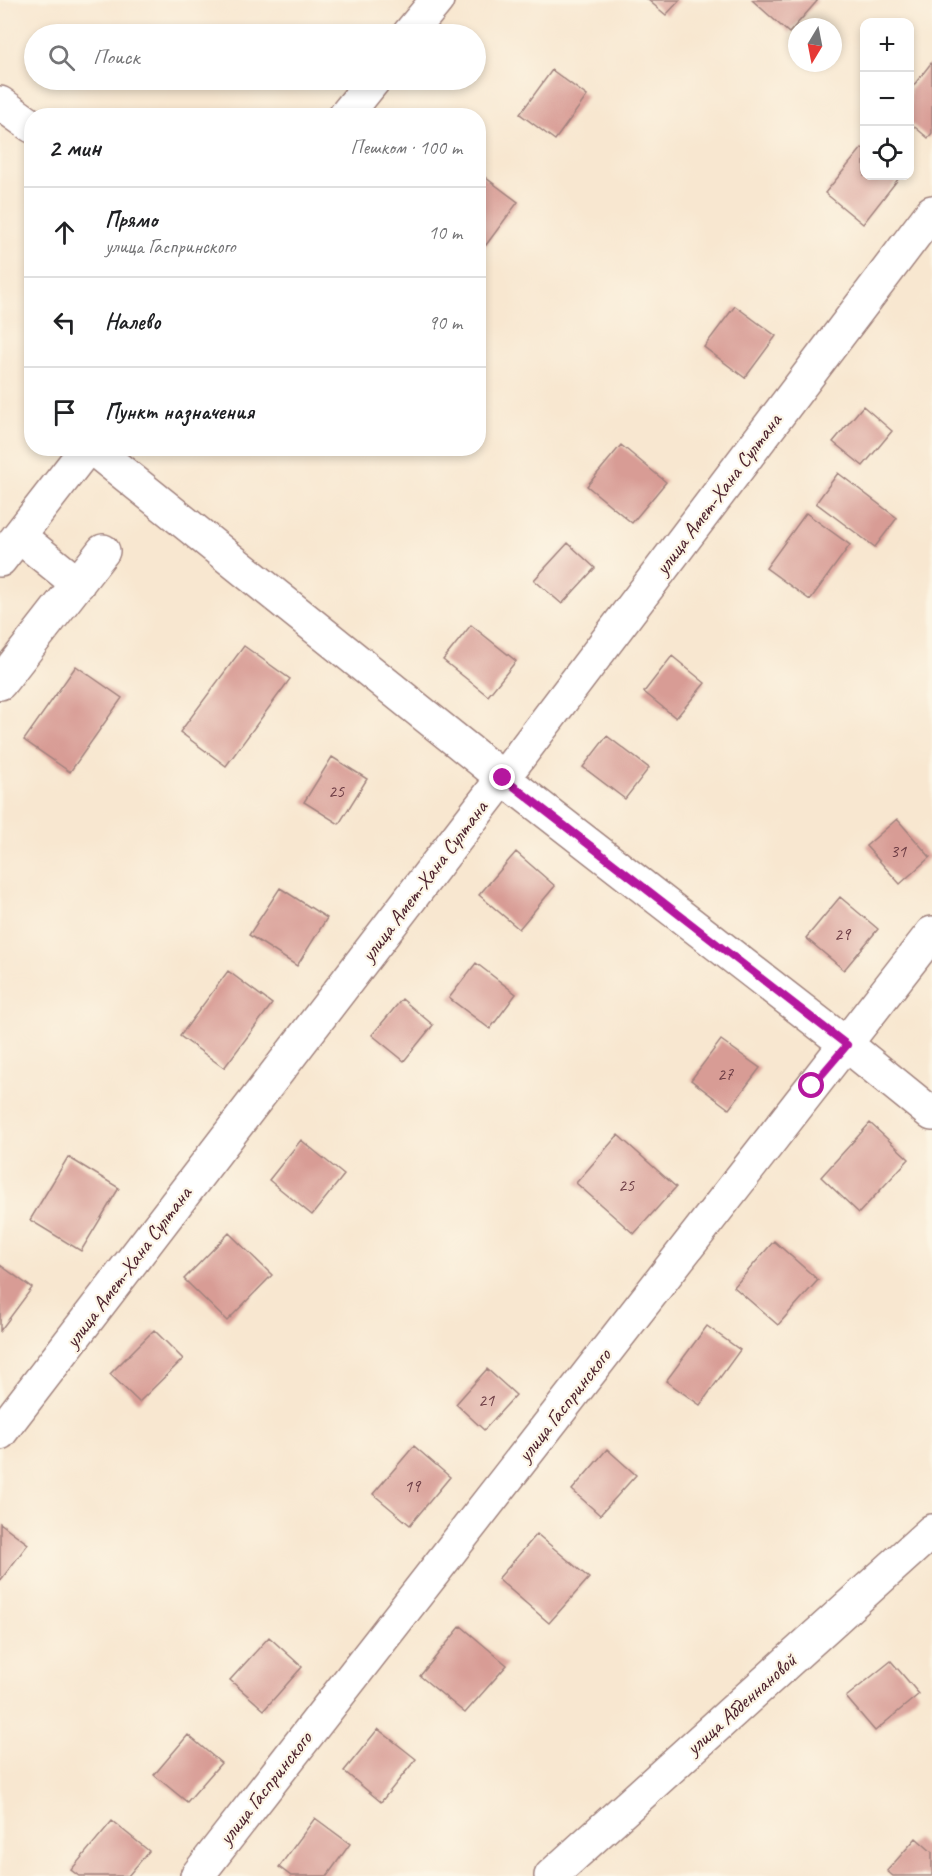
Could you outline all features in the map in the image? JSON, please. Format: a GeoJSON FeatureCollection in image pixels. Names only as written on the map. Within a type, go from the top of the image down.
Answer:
{"type":"FeatureCollection","features":[{"type":"Feature","properties":{"kind":"street"},"geometry":{"type":"LineString","coordinates":[[418,24],[437,0]]}},
{"type":"Feature","properties":{"kind":"street"},"geometry":{"type":"LineString","coordinates":[[351,108],[366,90]]}},
{"type":"Feature","properties":{"kind":"street"},"geometry":{"type":"LineString","coordinates":[[0,103],[24,120]]}},
{"type":"Feature","properties":{"kind":"street","name":"улица Амет-Хана Султана"},"geometry":{"type":"LineString","coordinates":[[0,1433],[503,778],[932,212]]}},
{"type":"Feature","properties":{"kind":"street"},"geometry":{"type":"LineString","coordinates":[[78,584],[9,548],[81,456]]}},
{"type":"Feature","properties":{"kind":"street"},"geometry":{"type":"LineString","coordinates":[[102,456],[503,778],[847,1045],[932,1114]]}},
{"type":"Feature","properties":{"kind":"street"},"geometry":{"type":"LineString","coordinates":[[0,683],[103,551]]}},
{"type":"Feature","properties":{"kind":"street","name":"улица Гаспринского"},"geometry":{"type":"LineString","coordinates":[[197,1876],[812,1086],[847,1045],[932,933]]}},
{"type":"Feature","properties":{"kind":"street","name":"улица Абденнановой"},"geometry":{"type":"LineString","coordinates":[[551,1876],[932,1531]]}},
{"type":"Feature","properties":{"kind":"building"},"geometry":{"type":"Polygon","coordinates":[[[648,0],[680,0],[666,15],[648,0]]]}},
{"type":"Feature","properties":{"kind":"building"},"geometry":{"type":"Polygon","coordinates":[[[752,0],[818,0],[802,18],[788,18],[788,32],[752,0]]]}},
{"type":"Feature","properties":{"kind":"building"},"geometry":{"type":"Polygon","coordinates":[[[932,62],[932,133],[928,138],[914,126],[914,85],[932,62]]]}},
{"type":"Feature","properties":{"kind":"building"},"geometry":{"type":"Polygon","coordinates":[[[552,70],[587,96],[555,140],[520,114],[552,70]]]}},
{"type":"Feature","properties":{"kind":"building"},"geometry":{"type":"Polygon","coordinates":[[[860,150],[860,180],[897,180],[863,224],[825,193],[860,150]]]}},
{"type":"Feature","properties":{"kind":"building"},"geometry":{"type":"Polygon","coordinates":[[[486,178],[518,202],[486,245],[486,178]]]}},
{"type":"Feature","properties":{"kind":"building"},"geometry":{"type":"Polygon","coordinates":[[[735,306],[776,336],[745,378],[704,347],[735,306]]]}},
{"type":"Feature","properties":{"kind":"building"},"geometry":{"type":"Polygon","coordinates":[[[863,406],[892,431],[863,466],[833,442],[863,406]]]}},
{"type":"Feature","properties":{"kind":"building"},"geometry":{"type":"Polygon","coordinates":[[[621,445],[666,482],[632,523],[587,486],[621,445]]]}},
{"type":"Feature","properties":{"kind":"building"},"geometry":{"type":"Polygon","coordinates":[[[838,473],[897,518],[875,547],[816,503],[838,473]]]}},
{"type":"Feature","properties":{"kind":"building"},"geometry":{"type":"Polygon","coordinates":[[[806,513],[850,545],[810,600],[766,568],[806,513]]]}},
{"type":"Feature","properties":{"kind":"building"},"geometry":{"type":"Polygon","coordinates":[[[568,543],[595,568],[562,604],[534,580],[568,543]]]}},
{"type":"Feature","properties":{"kind":"building"},"geometry":{"type":"Polygon","coordinates":[[[471,625],[516,661],[488,696],[443,660],[471,625]]]}},
{"type":"Feature","properties":{"kind":"building"},"geometry":{"type":"Polygon","coordinates":[[[244,646],[290,679],[226,766],[180,732],[244,646]]]}},
{"type":"Feature","properties":{"kind":"building"},"geometry":{"type":"Polygon","coordinates":[[[672,656],[705,683],[676,718],[644,692],[672,656]]]}},
{"type":"Feature","properties":{"kind":"building"},"geometry":{"type":"Polygon","coordinates":[[[76,666],[122,698],[70,772],[24,740],[76,666]]]}},
{"type":"Feature","properties":{"kind":"building"},"geometry":{"type":"Polygon","coordinates":[[[607,736],[649,768],[625,799],[583,767],[607,736]]]}},
{"type":"Feature","properties":{"kind":"building"},"geometry":{"type":"Polygon","coordinates":[[[332,757],[367,779],[339,824],[304,802],[332,757]]]}},
{"type":"Feature","properties":{"kind":"building"},"geometry":{"type":"Polygon","coordinates":[[[897,819],[930,857],[900,884],[866,846],[897,819]]]}},
{"type":"Feature","properties":{"kind":"building"},"geometry":{"type":"Polygon","coordinates":[[[516,852],[555,886],[519,929],[479,895],[516,852]]]}},
{"type":"Feature","properties":{"kind":"building"},"geometry":{"type":"Polygon","coordinates":[[[280,888],[327,918],[297,966],[249,935],[280,888]]]}},
{"type":"Feature","properties":{"kind":"building"},"geometry":{"type":"Polygon","coordinates":[[[840,897],[878,929],[844,970],[806,938],[840,897]]]}},
{"type":"Feature","properties":{"kind":"building"},"geometry":{"type":"Polygon","coordinates":[[[476,963],[516,994],[490,1029],[449,998],[476,963]]]}},
{"type":"Feature","properties":{"kind":"building"},"geometry":{"type":"Polygon","coordinates":[[[228,971],[272,1004],[224,1068],[180,1036],[228,971]]]}},
{"type":"Feature","properties":{"kind":"building"},"geometry":{"type":"Polygon","coordinates":[[[402,999],[433,1025],[404,1061],[372,1035],[402,999]]]}},
{"type":"Feature","properties":{"kind":"building"},"geometry":{"type":"Polygon","coordinates":[[[721,1040],[760,1068],[729,1109],[691,1080],[721,1040]]]}},
{"type":"Feature","properties":{"kind":"building"},"geometry":{"type":"Polygon","coordinates":[[[870,1123],[909,1159],[859,1213],[821,1177],[870,1123]]]}},
{"type":"Feature","properties":{"kind":"building"},"geometry":{"type":"Polygon","coordinates":[[[618,1135],[676,1187],[634,1234],[576,1183],[618,1135]]]}},
{"type":"Feature","properties":{"kind":"building"},"geometry":{"type":"Polygon","coordinates":[[[301,1140],[344,1175],[312,1215],[269,1180],[301,1140]]]}},
{"type":"Feature","properties":{"kind":"building"},"geometry":{"type":"Polygon","coordinates":[[[68,1157],[119,1188],[81,1251],[30,1220],[68,1157]]]}},
{"type":"Feature","properties":{"kind":"building"},"geometry":{"type":"Polygon","coordinates":[[[229,1233],[272,1275],[227,1321],[184,1279],[229,1233]]]}},
{"type":"Feature","properties":{"kind":"building"},"geometry":{"type":"Polygon","coordinates":[[[774,1241],[818,1280],[778,1325],[734,1287],[774,1241]]]}},
{"type":"Feature","properties":{"kind":"building"},"geometry":{"type":"Polygon","coordinates":[[[0,1265],[32,1288],[0,1331],[0,1265]]]}},
{"type":"Feature","properties":{"kind":"building"},"geometry":{"type":"Polygon","coordinates":[[[707,1326],[740,1350],[700,1405],[666,1381],[707,1326]]]}},
{"type":"Feature","properties":{"kind":"building"},"geometry":{"type":"Polygon","coordinates":[[[154,1330],[183,1359],[139,1402],[110,1374],[154,1330]]]}},
{"type":"Feature","properties":{"kind":"building"},"geometry":{"type":"Polygon","coordinates":[[[487,1369],[516,1395],[484,1430],[456,1404],[487,1369]]]}},
{"type":"Feature","properties":{"kind":"building"},"geometry":{"type":"Polygon","coordinates":[[[414,1446],[450,1477],[410,1525],[373,1494],[414,1446]]]}},
{"type":"Feature","properties":{"kind":"building"},"geometry":{"type":"Polygon","coordinates":[[[607,1449],[636,1475],[600,1515],[572,1490],[607,1449]]]}},
{"type":"Feature","properties":{"kind":"building"},"geometry":{"type":"Polygon","coordinates":[[[0,1523],[28,1544],[0,1581],[0,1523]]]}},
{"type":"Feature","properties":{"kind":"building"},"geometry":{"type":"Polygon","coordinates":[[[537,1534],[589,1578],[549,1623],[498,1579],[537,1534]]]}},
{"type":"Feature","properties":{"kind":"building"},"geometry":{"type":"Polygon","coordinates":[[[461,1626],[507,1665],[465,1713],[420,1676],[461,1626]]]}},
{"type":"Feature","properties":{"kind":"building"},"geometry":{"type":"Polygon","coordinates":[[[269,1637],[302,1667],[264,1710],[230,1680],[269,1637]]]}},
{"type":"Feature","properties":{"kind":"building"},"geometry":{"type":"Polygon","coordinates":[[[891,1661],[919,1694],[875,1731],[846,1697],[891,1661]]]}},
{"type":"Feature","properties":{"kind":"building"},"geometry":{"type":"Polygon","coordinates":[[[378,1729],[416,1759],[381,1802],[344,1771],[378,1729]]]}},
{"type":"Feature","properties":{"kind":"building"},"geometry":{"type":"Polygon","coordinates":[[[188,1735],[221,1763],[187,1802],[154,1775],[188,1735]]]}},
{"type":"Feature","properties":{"kind":"building"},"geometry":{"type":"Polygon","coordinates":[[[315,1818],[350,1844],[327,1876],[291,1876],[279,1867],[315,1818]]]}},
{"type":"Feature","properties":{"kind":"building"},"geometry":{"type":"Polygon","coordinates":[[[112,1821],[149,1851],[128,1876],[79,1876],[71,1870],[112,1821]]]}},
{"type":"Feature","properties":{"kind":"building"},"geometry":{"type":"Polygon","coordinates":[[[916,1838],[932,1852],[932,1876],[893,1876],[887,1871],[916,1838]]]}},
{"type":"Feature","properties":{"kind":"route"},"geometry":{"type":"LineString","coordinates":[[503,778],[847,1045],[812,1086]]}}]}
